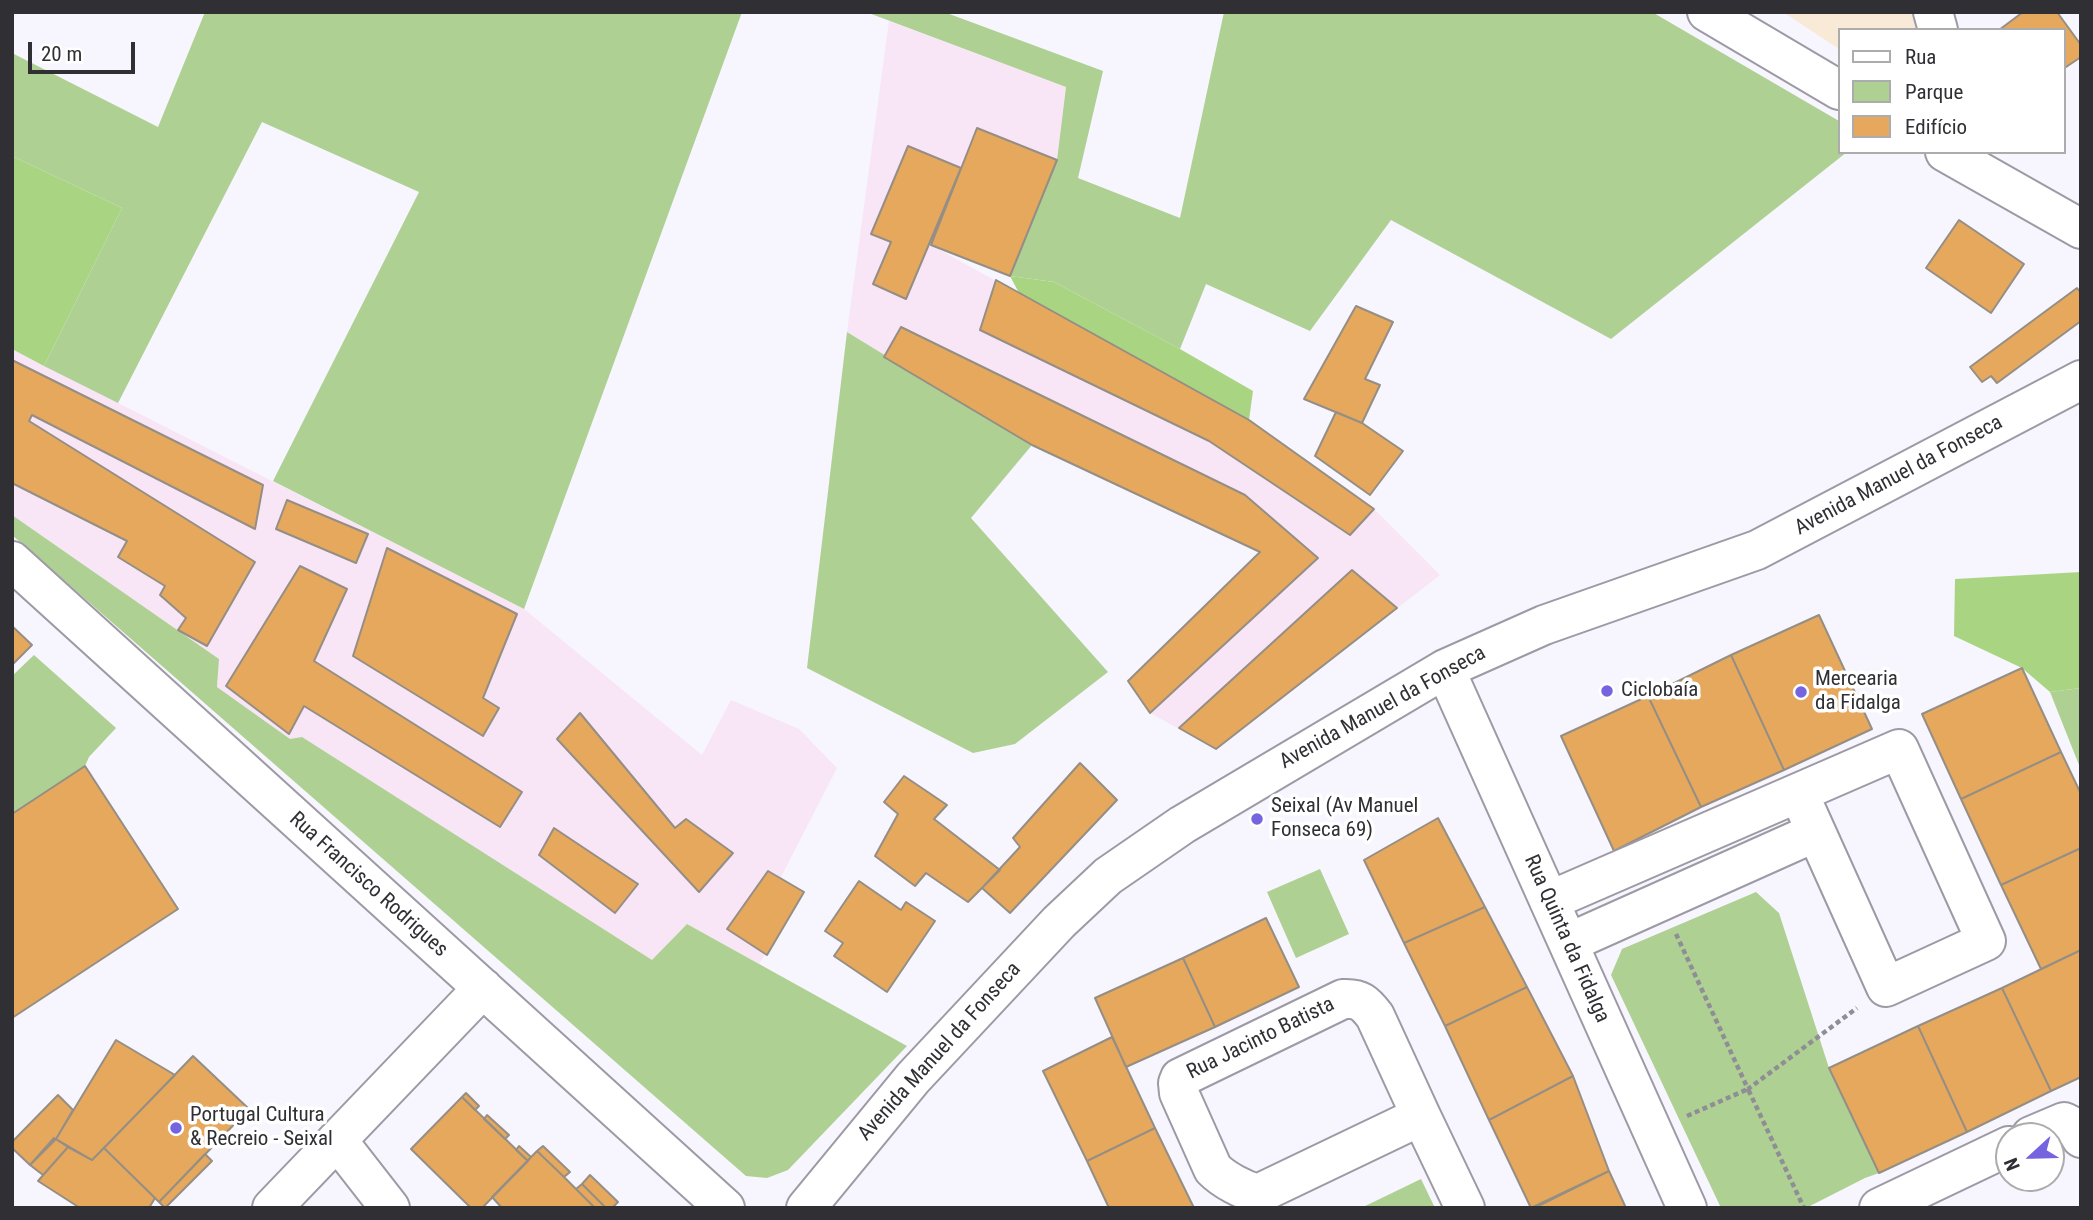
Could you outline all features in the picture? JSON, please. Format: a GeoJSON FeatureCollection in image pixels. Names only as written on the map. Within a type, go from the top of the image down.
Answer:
{"type":"FeatureCollection","features":[{"type":"Feature","properties":{"kind":"street"},"geometry":{"type":"LineString","coordinates":[[1707,12],[1838,89]]}},
{"type":"Feature","properties":{"kind":"street"},"geometry":{"type":"LineString","coordinates":[[1949,154],[2081,229]]}},
{"type":"Feature","properties":{"kind":"street","name":"Avenida Manuel da Fonseca"},"geometry":{"type":"LineString","coordinates":[[806,1208],[913,1078],[1059,922],[1108,876],[1182,825],[1445,669],[1544,625],[1757,550],[2081,380]]}},
{"type":"Feature","properties":{"kind":"street","name":"Rua Francisco Rodrigues"},"geometry":{"type":"LineString","coordinates":[[12,561],[725,1208]]}},
{"type":"Feature","properties":{"kind":"street","name":"Rua Quinta da Fidalga"},"geometry":{"type":"LineString","coordinates":[[1445,669],[1687,1208]]}},
{"type":"Feature","properties":{"kind":"street"},"geometry":{"type":"LineString","coordinates":[[1549,901],[1899,749],[1986,941],[1886,987],[1800,794]]}},
{"type":"Feature","properties":{"kind":"street"},"geometry":{"type":"LineString","coordinates":[[1568,943],[1816,832]]}},
{"type":"Feature","properties":{"kind":"street"},"geometry":{"type":"LineString","coordinates":[[272,1208],[483,988]]}},
{"type":"Feature","properties":{"kind":"street","name":"Rua Jacinto Batista"},"geometry":{"type":"LineString","coordinates":[[1421,1116],[1261,1201],[1213,1169],[1178,1093],[1178,1083],[1183,1075],[1343,999],[1358,999],[1365,1003],[1375,1016],[1465,1208]]}},
{"type":"Feature","properties":{"kind":"street"},"geometry":{"type":"LineString","coordinates":[[2065,1122],[2076,1128],[2081,1138]]}},
{"type":"Feature","properties":{"kind":"street"},"geometry":{"type":"LineString","coordinates":[[337,1140],[390,1208]]}},
{"type":"Feature","properties":{"kind":"street"},"geometry":{"type":"LineString","coordinates":[[1879,1208],[1995,1153]]}},
{"type":"Feature","properties":{"kind":"path"},"geometry":{"type":"LineString","coordinates":[[1660,901],[1804,1208]]}},
{"type":"Feature","properties":{"kind":"path"},"geometry":{"type":"LineString","coordinates":[[1653,1132],[1748,1089],[1886,987]]}},
{"type":"Feature","properties":{"kind":"shaded area"},"geometry":{"type":"Polygon","coordinates":[[[1783,12],[1913,12],[1917,28],[1838,28],[1838,48],[1783,12]]]}},
{"type":"Feature","properties":{"kind":"shaded area"},"geometry":{"type":"Polygon","coordinates":[[[889,21],[1066,87],[1057,160],[1010,276],[938,249],[1249,420],[1374,509],[1440,575],[1216,749],[1150,713],[1128,681],[1259,552],[1032,445],[847,332],[889,21]]]}},
{"type":"Feature","properties":{"kind":"shaded area"},"geometry":{"type":"Polygon","coordinates":[[[12,349],[524,609],[702,755],[731,700],[799,729],[837,768],[781,877],[804,892],[759,964],[687,924],[652,961],[302,738],[290,740],[217,687],[219,659],[12,515],[12,349]]]}},
{"type":"Feature","properties":{"kind":"green space"},"geometry":{"type":"Polygon","coordinates":[[[205,12],[742,12],[524,609],[273,481],[419,192],[262,122],[118,403],[44,366],[122,208],[12,156],[12,53],[158,127],[205,12]]]}},
{"type":"Feature","properties":{"kind":"green space"},"geometry":{"type":"Polygon","coordinates":[[[866,12],[944,12],[1103,71],[1078,178],[1180,218],[1224,12],[1652,12],[1838,120],[1838,154],[1844,154],[1611,339],[1391,220],[1310,331],[1206,284],[1180,349],[1054,282],[1010,276],[1057,160],[1066,87],[866,12]]]}},
{"type":"Feature","properties":{"kind":"green space"},"geometry":{"type":"Polygon","coordinates":[[[12,156],[122,208],[44,366],[12,349],[12,156]]]}},
{"type":"Feature","properties":{"kind":"green space"},"geometry":{"type":"Polygon","coordinates":[[[1010,276],[1054,282],[1253,391],[1249,420],[1019,293],[1010,276]]]}},
{"type":"Feature","properties":{"kind":"green space"},"geometry":{"type":"Polygon","coordinates":[[[847,332],[1032,445],[971,518],[1108,672],[1015,744],[973,753],[807,668],[847,332]]]}},
{"type":"Feature","properties":{"kind":"green space"},"geometry":{"type":"Polygon","coordinates":[[[12,515],[219,659],[217,687],[290,739],[302,737],[652,960],[687,924],[907,1046],[788,1170],[767,1178],[746,1176],[12,535],[12,515]]]}},
{"type":"Feature","properties":{"kind":"green space"},"geometry":{"type":"Polygon","coordinates":[[[2081,572],[2081,688],[2050,692],[2022,668],[1954,636],[1955,579],[2081,572]]]}},
{"type":"Feature","properties":{"kind":"green space"},"geometry":{"type":"Polygon","coordinates":[[[34,655],[116,728],[89,757],[85,766],[12,814],[12,676],[34,655]]]}},
{"type":"Feature","properties":{"kind":"green space"},"geometry":{"type":"Polygon","coordinates":[[[2081,688],[2081,770],[2050,692],[2081,688]]]}},
{"type":"Feature","properties":{"kind":"green space"},"geometry":{"type":"Polygon","coordinates":[[[1320,869],[1349,934],[1296,958],[1267,892],[1320,869]]]}},
{"type":"Feature","properties":{"kind":"green space"},"geometry":{"type":"Polygon","coordinates":[[[1756,892],[1779,913],[1829,1068],[1879,1173],[1806,1208],[1721,1208],[1611,975],[1622,949],[1756,892]]]}},
{"type":"Feature","properties":{"kind":"green space"},"geometry":{"type":"Polygon","coordinates":[[[1421,1179],[1435,1208],[1361,1208],[1421,1179]]]}},
{"type":"Feature","properties":{"kind":"building"},"geometry":{"type":"Polygon","coordinates":[[[2023,12],[2057,12],[2081,45],[2081,57],[2065,68],[2065,28],[2002,28],[2023,12]]]}},
{"type":"Feature","properties":{"kind":"building"},"geometry":{"type":"Polygon","coordinates":[[[977,128],[1057,160],[1010,276],[931,245],[977,128]]]}},
{"type":"Feature","properties":{"kind":"building"},"geometry":{"type":"Polygon","coordinates":[[[908,146],[961,168],[906,299],[873,284],[891,242],[871,234],[908,146]]]}},
{"type":"Feature","properties":{"kind":"building"},"geometry":{"type":"Polygon","coordinates":[[[1959,220],[2024,264],[1991,313],[1926,268],[1959,220]]]}},
{"type":"Feature","properties":{"kind":"building"},"geometry":{"type":"Polygon","coordinates":[[[996,280],[1249,420],[1374,509],[1350,535],[1209,441],[980,330],[996,280]]]}},
{"type":"Feature","properties":{"kind":"building"},"geometry":{"type":"Polygon","coordinates":[[[2077,288],[2081,293],[2081,321],[1997,383],[1991,376],[1982,382],[1970,367],[2077,288]]]}},
{"type":"Feature","properties":{"kind":"building"},"geometry":{"type":"Polygon","coordinates":[[[1356,306],[1393,322],[1365,379],[1380,385],[1362,423],[1304,399],[1356,306]]]}},
{"type":"Feature","properties":{"kind":"building"},"geometry":{"type":"Polygon","coordinates":[[[901,327],[1245,495],[1318,558],[1150,713],[1128,681],[1260,552],[1032,445],[884,357],[901,327]]]}},
{"type":"Feature","properties":{"kind":"building"},"geometry":{"type":"Polygon","coordinates":[[[12,360],[263,485],[255,529],[32,415],[29,421],[255,562],[207,646],[178,630],[186,618],[160,595],[165,586],[118,557],[127,541],[12,483],[12,360]]]}},
{"type":"Feature","properties":{"kind":"building"},"geometry":{"type":"Polygon","coordinates":[[[1336,412],[1362,423],[1403,451],[1370,495],[1315,456],[1336,412]]]}},
{"type":"Feature","properties":{"kind":"building"},"geometry":{"type":"Polygon","coordinates":[[[287,500],[368,534],[356,563],[276,529],[287,500]]]}},
{"type":"Feature","properties":{"kind":"building"},"geometry":{"type":"Polygon","coordinates":[[[387,548],[517,614],[483,698],[499,708],[483,736],[353,656],[387,548]]]}},
{"type":"Feature","properties":{"kind":"building"},"geometry":{"type":"Polygon","coordinates":[[[300,566],[347,589],[314,661],[522,792],[500,827],[304,706],[289,734],[226,686],[300,566]]]}},
{"type":"Feature","properties":{"kind":"building"},"geometry":{"type":"Polygon","coordinates":[[[1352,570],[1397,608],[1216,749],[1179,728],[1352,570]]]}},
{"type":"Feature","properties":{"kind":"building","name":"Mercearia da Fidalga"},"geometry":{"type":"Polygon","coordinates":[[[1819,615],[1872,729],[1784,770],[1731,655],[1819,615]]]}},
{"type":"Feature","properties":{"kind":"building"},"geometry":{"type":"Polygon","coordinates":[[[12,626],[32,645],[12,665],[12,626]]]}},
{"type":"Feature","properties":{"kind":"building"},"geometry":{"type":"Polygon","coordinates":[[[1731,655],[1784,770],[1701,807],[1648,696],[1731,655]]]}},
{"type":"Feature","properties":{"kind":"building"},"geometry":{"type":"Polygon","coordinates":[[[2022,668],[2061,752],[1961,799],[1922,714],[2022,668]]]}},
{"type":"Feature","properties":{"kind":"building"},"geometry":{"type":"Polygon","coordinates":[[[1648,696],[1701,807],[1614,851],[1561,736],[1648,696]]]}},
{"type":"Feature","properties":{"kind":"building"},"geometry":{"type":"Polygon","coordinates":[[[580,713],[675,828],[686,819],[733,853],[699,892],[557,739],[580,713]]]}},
{"type":"Feature","properties":{"kind":"building"},"geometry":{"type":"Polygon","coordinates":[[[2061,752],[2081,794],[2081,848],[2001,885],[1961,799],[2061,752]]]}},
{"type":"Feature","properties":{"kind":"building"},"geometry":{"type":"Polygon","coordinates":[[[1080,763],[1117,800],[1010,913],[982,888],[1020,847],[1013,838],[1080,763]]]}},
{"type":"Feature","properties":{"kind":"building"},"geometry":{"type":"Polygon","coordinates":[[[85,766],[178,909],[12,1018],[12,814],[85,766]]]}},
{"type":"Feature","properties":{"kind":"building"},"geometry":{"type":"Polygon","coordinates":[[[904,776],[947,805],[934,819],[1000,870],[968,902],[926,873],[915,886],[875,856],[898,814],[884,802],[904,776]]]}},
{"type":"Feature","properties":{"kind":"building"},"geometry":{"type":"Polygon","coordinates":[[[1438,818],[1485,907],[1404,943],[1364,860],[1438,818]]]}},
{"type":"Feature","properties":{"kind":"building"},"geometry":{"type":"Polygon","coordinates":[[[554,828],[638,884],[615,913],[539,855],[554,828]]]}},
{"type":"Feature","properties":{"kind":"building"},"geometry":{"type":"Polygon","coordinates":[[[2081,848],[2081,950],[2041,969],[2001,885],[2081,848]]]}},
{"type":"Feature","properties":{"kind":"building"},"geometry":{"type":"Polygon","coordinates":[[[768,871],[804,892],[767,955],[727,929],[768,871]]]}},
{"type":"Feature","properties":{"kind":"building"},"geometry":{"type":"Polygon","coordinates":[[[859,881],[901,910],[906,902],[935,921],[887,992],[834,956],[843,943],[825,931],[859,881]]]}},
{"type":"Feature","properties":{"kind":"building"},"geometry":{"type":"Polygon","coordinates":[[[1485,907],[1527,987],[1445,1026],[1404,943],[1485,907]]]}},
{"type":"Feature","properties":{"kind":"building"},"geometry":{"type":"Polygon","coordinates":[[[1266,918],[1299,987],[1215,1027],[1183,958],[1266,918]]]}},
{"type":"Feature","properties":{"kind":"building"},"geometry":{"type":"Polygon","coordinates":[[[2081,950],[2081,1077],[2051,1091],[2002,988],[2081,950]]]}},
{"type":"Feature","properties":{"kind":"building"},"geometry":{"type":"Polygon","coordinates":[[[1183,958],[1215,1027],[1126,1067],[1095,998],[1183,958]]]}},
{"type":"Feature","properties":{"kind":"building"},"geometry":{"type":"Polygon","coordinates":[[[1527,987],[1573,1076],[1489,1120],[1445,1026],[1527,987]]]}},
{"type":"Feature","properties":{"kind":"building"},"geometry":{"type":"Polygon","coordinates":[[[2002,988],[2051,1091],[1967,1132],[1918,1026],[2002,988]]]}},
{"type":"Feature","properties":{"kind":"building"},"geometry":{"type":"Polygon","coordinates":[[[1918,1026],[1967,1132],[1879,1173],[1829,1068],[1918,1026]]]}},
{"type":"Feature","properties":{"kind":"building"},"geometry":{"type":"Polygon","coordinates":[[[1112,1037],[1155,1128],[1087,1161],[1043,1071],[1112,1037]]]}},
{"type":"Feature","properties":{"kind":"building"},"geometry":{"type":"Polygon","coordinates":[[[116,1040],[175,1075],[92,1160],[56,1139],[116,1040]]]}},
{"type":"Feature","properties":{"kind":"building","name":"Portugal Cultura & Recreio - Seixal"},"geometry":{"type":"Polygon","coordinates":[[[193,1056],[249,1109],[159,1202],[104,1148],[193,1056]]]}},
{"type":"Feature","properties":{"kind":"building"},"geometry":{"type":"Polygon","coordinates":[[[1573,1076],[1609,1171],[1531,1208],[1489,1120],[1573,1076]]]}},
{"type":"Feature","properties":{"kind":"building"},"geometry":{"type":"Polygon","coordinates":[[[466,1093],[479,1106],[475,1110],[462,1097],[466,1093]]]}},
{"type":"Feature","properties":{"kind":"building"},"geometry":{"type":"Polygon","coordinates":[[[58,1095],[73,1110],[56,1139],[30,1165],[12,1148],[12,1142],[58,1095]]]}},
{"type":"Feature","properties":{"kind":"building"},"geometry":{"type":"Polygon","coordinates":[[[462,1097],[528,1161],[482,1208],[471,1208],[411,1149],[462,1097]]]}},
{"type":"Feature","properties":{"kind":"building"},"geometry":{"type":"Polygon","coordinates":[[[487,1115],[509,1135],[505,1139],[484,1119],[487,1115]]]}},
{"type":"Feature","properties":{"kind":"building"},"geometry":{"type":"Polygon","coordinates":[[[1155,1128],[1194,1208],[1109,1208],[1087,1161],[1155,1128]]]}},
{"type":"Feature","properties":{"kind":"building"},"geometry":{"type":"Polygon","coordinates":[[[54,1138],[68,1147],[43,1175],[30,1165],[54,1138]]]}},
{"type":"Feature","properties":{"kind":"building"},"geometry":{"type":"Polygon","coordinates":[[[519,1146],[531,1157],[528,1161],[516,1150],[519,1146]]]}},
{"type":"Feature","properties":{"kind":"building"},"geometry":{"type":"Polygon","coordinates":[[[543,1146],[570,1172],[564,1177],[537,1151],[543,1146]]]}},
{"type":"Feature","properties":{"kind":"building"},"geometry":{"type":"Polygon","coordinates":[[[68,1147],[92,1160],[104,1148],[155,1198],[149,1208],[80,1208],[38,1181],[68,1147]]]}},
{"type":"Feature","properties":{"kind":"building"},"geometry":{"type":"Polygon","coordinates":[[[537,1151],[595,1208],[502,1208],[492,1197],[537,1151]]]}},
{"type":"Feature","properties":{"kind":"building"},"geometry":{"type":"Polygon","coordinates":[[[205,1154],[212,1161],[165,1208],[159,1202],[205,1154]]]}},
{"type":"Feature","properties":{"kind":"building"},"geometry":{"type":"Polygon","coordinates":[[[1609,1171],[1626,1208],[1534,1208],[1609,1171]]]}},
{"type":"Feature","properties":{"kind":"building"},"geometry":{"type":"Polygon","coordinates":[[[590,1175],[618,1202],[612,1208],[606,1208],[582,1184],[590,1175]]]}},
{"type":"Feature","properties":{"kind":"building"},"geometry":{"type":"Polygon","coordinates":[[[582,1184],[606,1208],[595,1208],[576,1189],[582,1184]]]}},
{"type":"Feature","properties":{"kind":"place","name":"Ciclobaía"},"geometry":{"type":"Point","coordinates":[1607,691]}},
{"type":"Feature","properties":{"kind":"place","name":"Mercearia da Fidalga"},"geometry":{"type":"Point","coordinates":[1801,692]}},
{"type":"Feature","properties":{"kind":"place","name":"Seixal (Av Manuel Fonseca 69)"},"geometry":{"type":"Point","coordinates":[1257,819]}},
{"type":"Feature","properties":{"kind":"place","name":"Portugal Cultura & Recreio - Seixal"},"geometry":{"type":"Point","coordinates":[176,1128]}}]}
